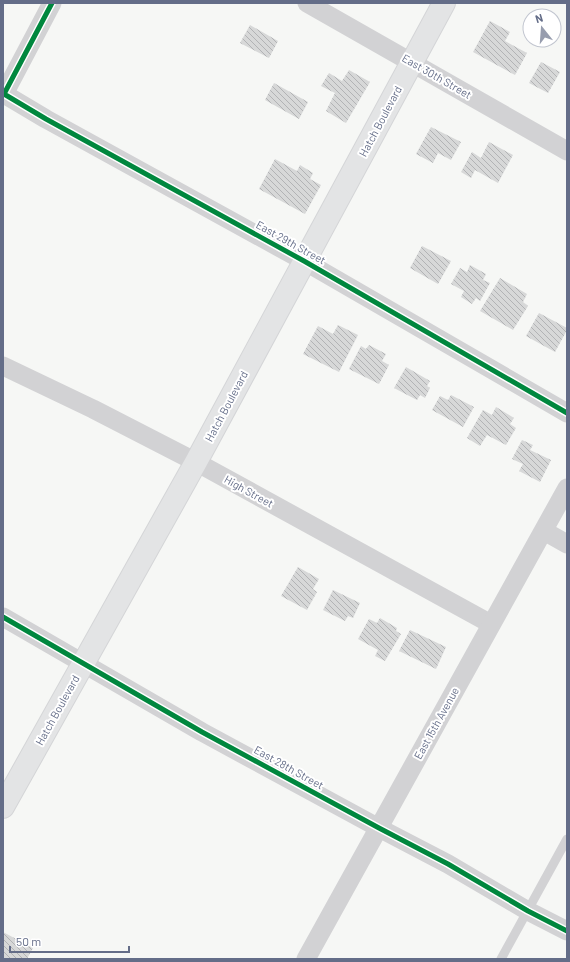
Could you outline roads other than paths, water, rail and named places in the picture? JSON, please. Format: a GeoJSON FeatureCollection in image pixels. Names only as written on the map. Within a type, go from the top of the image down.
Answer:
{"type":"FeatureCollection","features":[{"type":"Feature","properties":{"kind":"main road","name":"Hatch Boulevard"},"geometry":{"type":"LineString","coordinates":[[3,807],[196,462],[444,3]]}},
{"type":"Feature","properties":{"kind":"street"},"geometry":{"type":"LineString","coordinates":[[4,94],[52,3]]}},
{"type":"Feature","properties":{"kind":"street","name":"East 30th Street"},"geometry":{"type":"LineString","coordinates":[[307,3],[567,150]]}},
{"type":"Feature","properties":{"kind":"street","name":"East 29th Street"},"geometry":{"type":"LineString","coordinates":[[4,94],[46,119],[304,260],[567,413]]}},
{"type":"Feature","properties":{"kind":"street","name":"High Street"},"geometry":{"type":"LineString","coordinates":[[3,366],[93,409],[196,462],[491,624]]}},
{"type":"Feature","properties":{"kind":"street","name":"East 15th Avenue"},"geometry":{"type":"LineString","coordinates":[[306,959],[567,488]]}},
{"type":"Feature","properties":{"kind":"street"},"geometry":{"type":"LineString","coordinates":[[544,531],[567,544]]}},
{"type":"Feature","properties":{"kind":"street","name":"East 28th Street"},"geometry":{"type":"LineString","coordinates":[[3,617],[202,732],[448,864],[528,911],[567,931]]}},
{"type":"Feature","properties":{"kind":"lane"},"geometry":{"type":"LineString","coordinates":[[501,959],[567,839]]}}]}
